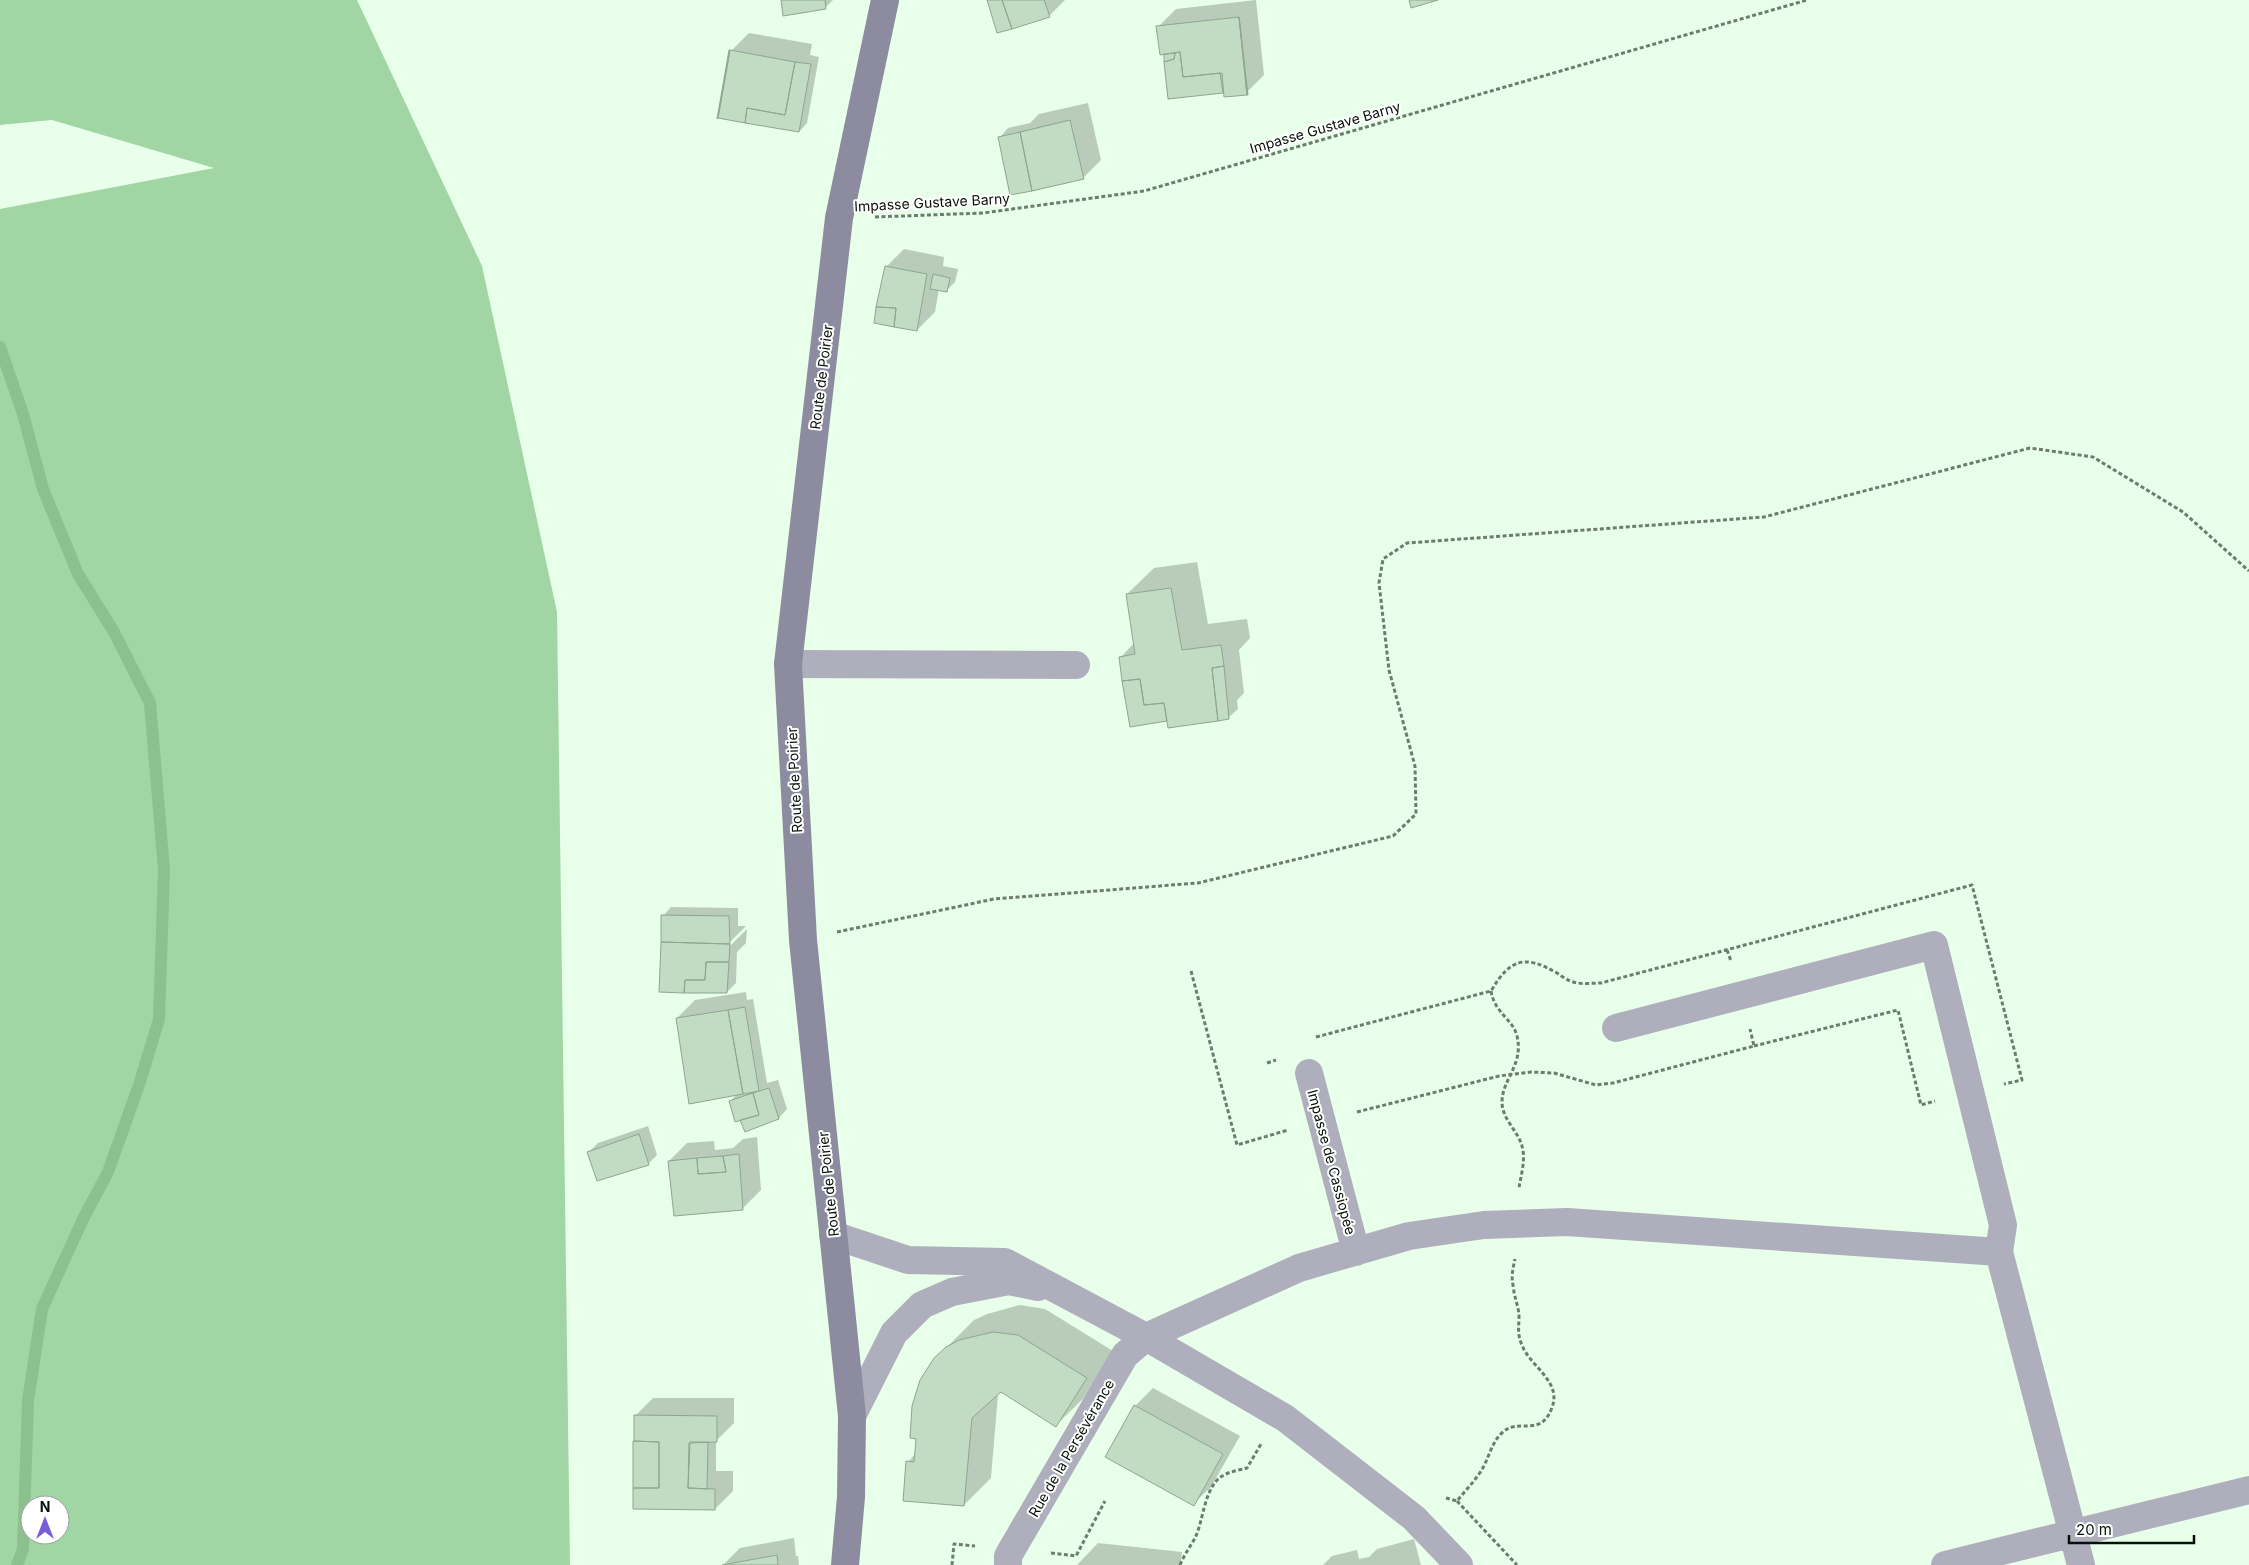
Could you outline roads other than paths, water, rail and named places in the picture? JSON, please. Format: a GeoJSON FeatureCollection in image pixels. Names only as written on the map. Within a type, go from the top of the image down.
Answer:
{"type":"FeatureCollection","features":[{"type":"Feature","properties":{"kind":"main road","name":"Route de Poirier"},"geometry":{"type":"LineString","coordinates":[[845,1565],[851,1497],[852,1416],[802,940],[788,664],[839,218],[885,0]]}},
{"type":"Feature","properties":{"kind":"street"},"geometry":{"type":"LineString","coordinates":[[788,664],[1076,666]]}},
{"type":"Feature","properties":{"kind":"street"},"geometry":{"type":"LineString","coordinates":[[1616,1028],[1934,945],[2003,1225],[1999,1252],[2080,1565]]}},
{"type":"Feature","properties":{"kind":"street","name":"Impasse de Cassiopée"},"geometry":{"type":"LineString","coordinates":[[1309,1073],[1356,1252]]}},
{"type":"Feature","properties":{"kind":"street","name":"Rue de la Persévérance"},"geometry":{"type":"LineString","coordinates":[[1008,1565],[1008,1556],[1125,1355],[1146,1337],[1299,1268],[1409,1236],[1484,1225],[1566,1222],[1999,1252]]}},
{"type":"Feature","properties":{"kind":"street"},"geometry":{"type":"LineString","coordinates":[[833,1235],[908,1260],[1005,1262],[1054,1290],[1146,1337],[1278,1414],[1414,1518],[1459,1565]]}},
{"type":"Feature","properties":{"kind":"street"},"geometry":{"type":"LineString","coordinates":[[852,1416],[894,1333],[922,1305],[952,1292],[1009,1281],[1054,1290]]}},
{"type":"Feature","properties":{"kind":"street"},"geometry":{"type":"LineString","coordinates":[[1945,1565],[2249,1490]]}},
{"type":"Feature","properties":{"kind":"waterway"},"geometry":{"type":"LineString","coordinates":[[0,347],[23,414],[43,489],[78,574],[114,632],[150,703],[164,870],[159,1019],[139,1085],[108,1172],[83,1219],[42,1309],[28,1401],[23,1549],[17,1565]]}}]}
